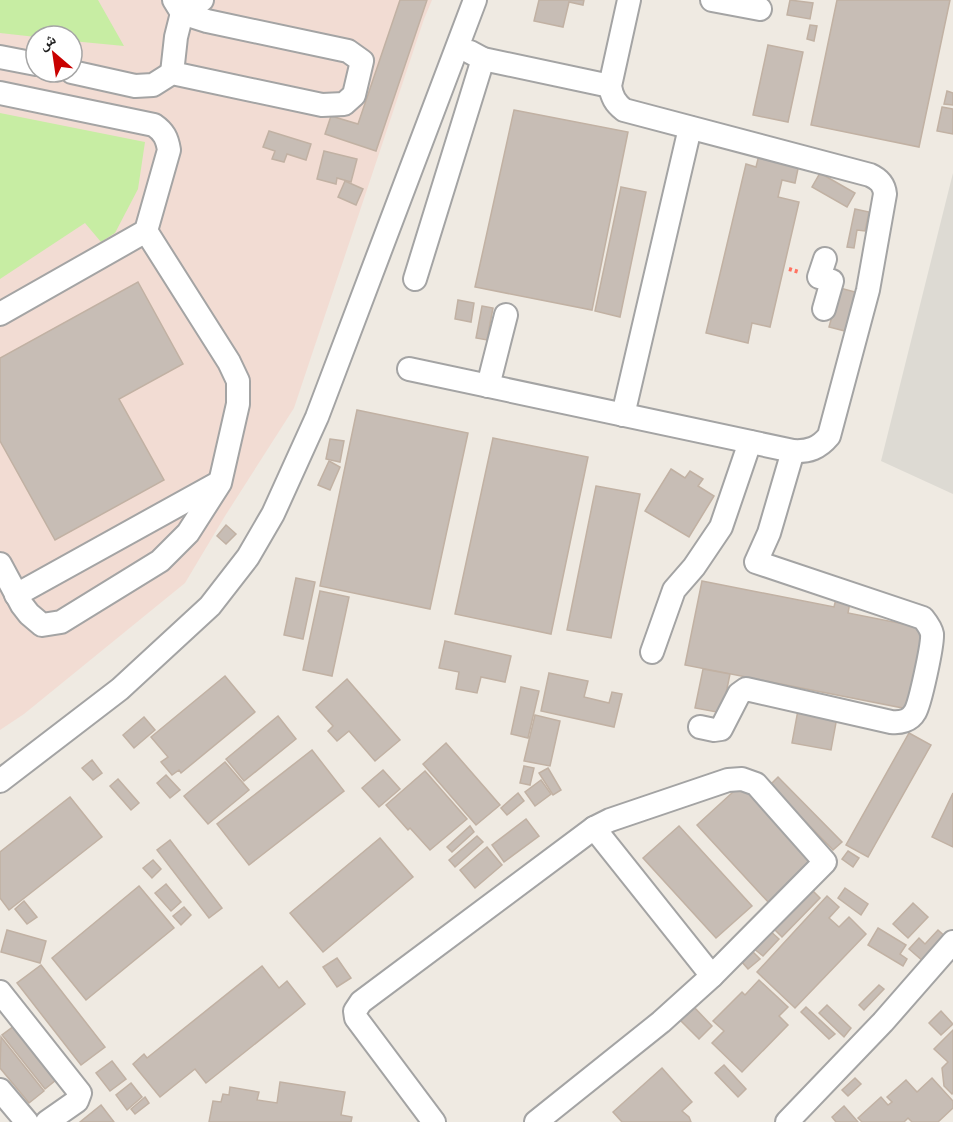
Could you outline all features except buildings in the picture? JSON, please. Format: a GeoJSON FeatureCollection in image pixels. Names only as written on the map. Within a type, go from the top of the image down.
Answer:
{"type":"FeatureCollection","features":[{"type":"Feature","properties":{"kind":"street"},"geometry":{"type":"LineString","coordinates":[[178,6],[202,0]]}},
{"type":"Feature","properties":{"kind":"street"},"geometry":{"type":"LineString","coordinates":[[0,781],[120,688],[210,606],[248,556],[273,513],[316,417],[475,0]]}},
{"type":"Feature","properties":{"kind":"street"},"geometry":{"type":"LineString","coordinates":[[409,369],[793,451],[803,452],[813,449],[823,444],[829,436],[868,290],[885,194],[881,182],[870,175],[624,110],[611,96],[610,86],[629,0]]}},
{"type":"Feature","properties":{"kind":"street"},"geometry":{"type":"LineString","coordinates":[[712,0],[760,9]]}},
{"type":"Feature","properties":{"kind":"street"},"geometry":{"type":"LineString","coordinates":[[84,75],[135,86],[153,85],[172,73],[322,105],[344,104],[354,95],[363,61],[348,51],[207,21],[178,6]]}},
{"type":"Feature","properties":{"kind":"street"},"geometry":{"type":"LineString","coordinates":[[172,73],[178,6]]}},
{"type":"Feature","properties":{"kind":"street"},"geometry":{"type":"LineString","coordinates":[[457,45],[483,59],[610,86]]}},
{"type":"Feature","properties":{"kind":"street"},"geometry":{"type":"LineString","coordinates":[[0,57],[24,62]]}},
{"type":"Feature","properties":{"kind":"street"},"geometry":{"type":"LineString","coordinates":[[416,279],[483,59]]}},
{"type":"Feature","properties":{"kind":"street"},"geometry":{"type":"LineString","coordinates":[[0,93],[154,125],[167,139],[168,156],[146,231],[0,314]]}},
{"type":"Feature","properties":{"kind":"street"},"geometry":{"type":"LineString","coordinates":[[623,415],[690,128]]}},
{"type":"Feature","properties":{"kind":"street"},"geometry":{"type":"LineString","coordinates":[[0,564],[29,614],[42,625],[61,622],[160,561],[188,533],[220,483],[238,404],[238,381],[229,362],[146,231]]}},
{"type":"Feature","properties":{"kind":"street"},"geometry":{"type":"LineString","coordinates":[[825,259],[819,277],[868,290]]}},
{"type":"Feature","properties":{"kind":"street"},"geometry":{"type":"LineString","coordinates":[[824,309],[832,281]]}},
{"type":"Feature","properties":{"kind":"street"},"geometry":{"type":"LineString","coordinates":[[488,386],[506,315]]}},
{"type":"Feature","properties":{"kind":"street"},"geometry":{"type":"LineString","coordinates":[[652,652],[674,590],[694,567],[721,527],[750,442]]}},
{"type":"Feature","properties":{"kind":"street"},"geometry":{"type":"LineString","coordinates":[[700,727],[721,729],[739,694],[746,689],[891,722],[911,717],[918,705],[932,640],[930,628],[923,618],[756,562],[770,533],[793,451]]}},
{"type":"Feature","properties":{"kind":"street"},"geometry":{"type":"LineString","coordinates":[[16,595],[220,483]]}},
{"type":"Feature","properties":{"kind":"street"},"geometry":{"type":"LineString","coordinates":[[434,1122],[356,1018],[355,1011],[361,1002],[594,828],[610,820],[717,784],[742,779],[756,784],[825,862],[712,976],[661,1022],[536,1122]]}},
{"type":"Feature","properties":{"kind":"street"},"geometry":{"type":"LineString","coordinates":[[594,828],[712,976]]}},
{"type":"Feature","properties":{"kind":"street"},"geometry":{"type":"LineString","coordinates":[[787,1122],[883,1022],[953,942]]}},
{"type":"Feature","properties":{"kind":"street"},"geometry":{"type":"LineString","coordinates":[[0,992],[80,1093],[77,1101],[47,1122]]}},
{"type":"Feature","properties":{"kind":"street"},"geometry":{"type":"LineString","coordinates":[[0,1090],[27,1122]]}},
{"type":"Feature","properties":{"kind":"shaded area"},"geometry":{"type":"Polygon","coordinates":[[[0,0],[432,0],[294,408],[185,583],[24,714],[0,730],[0,0]]]}},
{"type":"Feature","properties":{"kind":"shaded area"},"geometry":{"type":"Polygon","coordinates":[[[953,173],[953,494],[881,461],[953,173]]]}},
{"type":"Feature","properties":{"kind":"green space"},"geometry":{"type":"Polygon","coordinates":[[[0,0],[98,0],[124,46],[84,42],[84,24],[24,24],[24,36],[0,33],[0,0]]]}},
{"type":"Feature","properties":{"kind":"green space"},"geometry":{"type":"Polygon","coordinates":[[[0,113],[145,142],[138,189],[115,233],[101,242],[85,223],[0,279],[0,113]]]}}]}
